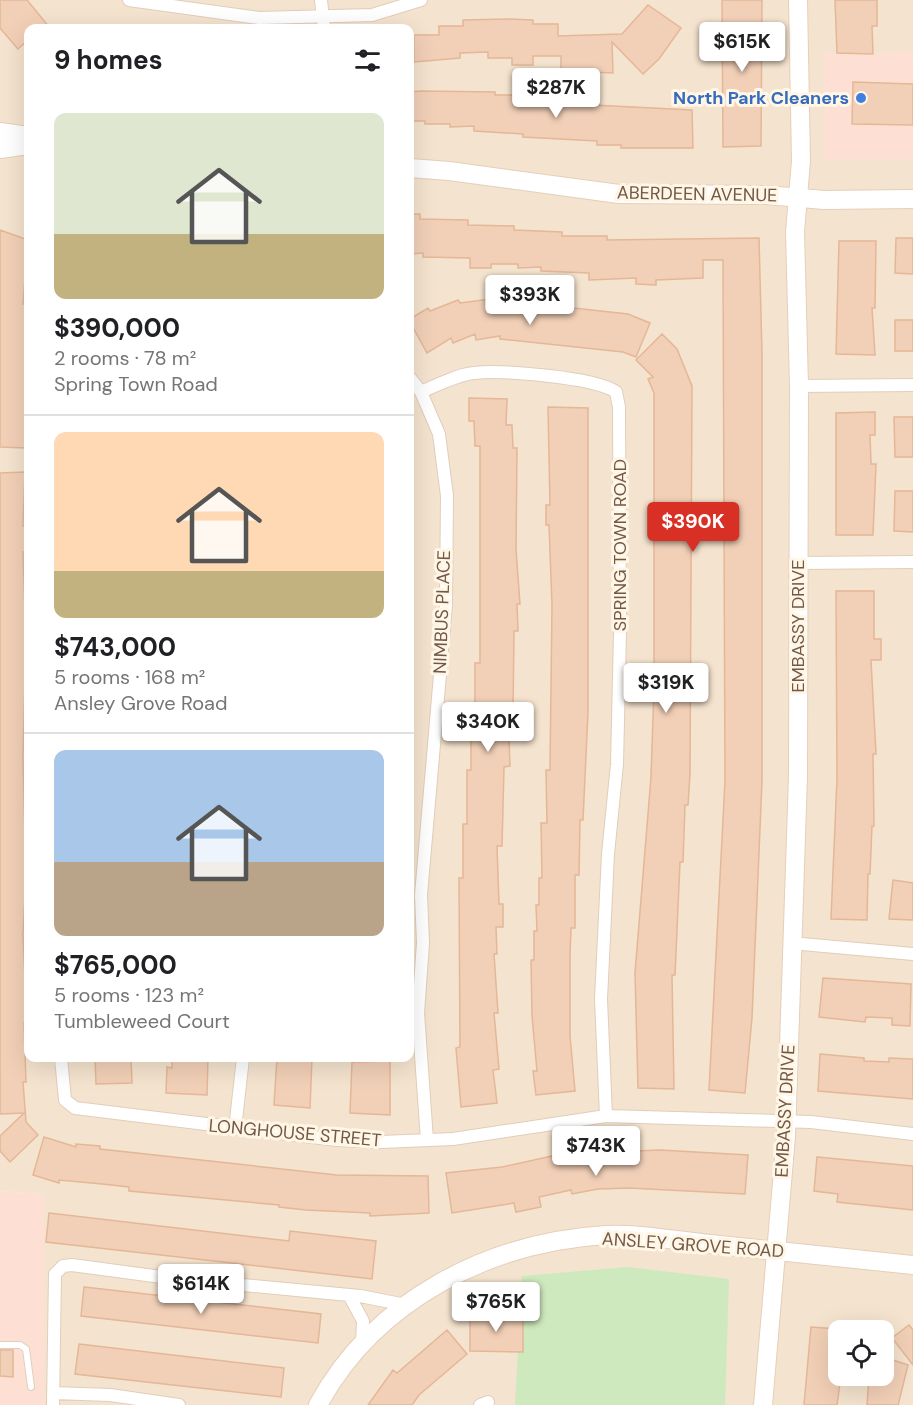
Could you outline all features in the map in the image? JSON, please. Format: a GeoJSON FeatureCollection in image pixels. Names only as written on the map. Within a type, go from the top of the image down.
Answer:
{"type":"FeatureCollection","features":[{"type":"Feature","properties":{"kind":"street"},"geometry":{"type":"LineString","coordinates":[[129,0],[251,18],[323,23],[381,14],[421,0]]}},
{"type":"Feature","properties":{"kind":"street"},"geometry":{"type":"LineString","coordinates":[[321,0],[323,23]]}},
{"type":"Feature","properties":{"kind":"street","name":"EMBASSY DRIVE"},"geometry":{"type":"LineString","coordinates":[[764,1405],[787,1121],[798,776],[799,386],[795,232],[801,161],[798,0]]}},
{"type":"Feature","properties":{"kind":"street"},"geometry":{"type":"LineString","coordinates":[[0,132],[24,135]]}},
{"type":"Feature","properties":{"kind":"street"},"geometry":{"type":"LineString","coordinates":[[0,149],[24,146]]}},
{"type":"Feature","properties":{"kind":"street","name":"ABERDEEN AVENUE"},"geometry":{"type":"LineString","coordinates":[[414,168],[619,194],[913,199]]}},
{"type":"Feature","properties":{"kind":"street","name":"SPRING TOWN ROAD"},"geometry":{"type":"LineString","coordinates":[[421,392],[472,373],[490,372],[576,380],[606,385],[616,392],[619,407],[620,633],[617,764],[608,854],[601,999],[606,1116]]}},
{"type":"Feature","properties":{"kind":"street","name":"NIMBUS PLACE"},"geometry":{"type":"LineString","coordinates":[[414,383],[421,392],[439,434],[447,496],[446,605],[421,895],[423,943],[418,1013],[427,1140]]}},
{"type":"Feature","properties":{"kind":"street"},"geometry":{"type":"LineString","coordinates":[[799,386],[913,385]]}},
{"type":"Feature","properties":{"kind":"street"},"geometry":{"type":"LineString","coordinates":[[798,563],[913,562]]}},
{"type":"Feature","properties":{"kind":"street"},"geometry":{"type":"LineString","coordinates":[[791,944],[913,954]]}},
{"type":"Feature","properties":{"kind":"street","name":"LONGHOUSE STREET"},"geometry":{"type":"LineString","coordinates":[[61,1062],[65,1100],[75,1107],[235,1129],[381,1143],[453,1139],[606,1116],[811,1122],[913,1134]]}},
{"type":"Feature","properties":{"kind":"street"},"geometry":{"type":"LineString","coordinates":[[235,1129],[243,1062]]}},
{"type":"Feature","properties":{"kind":"street","name":"ANSLEY GROVE ROAD"},"geometry":{"type":"LineString","coordinates":[[318,1405],[328,1386],[362,1345],[406,1305],[458,1272],[506,1254],[554,1242],[607,1235],[913,1265]]}},
{"type":"Feature","properties":{"kind":"street"},"geometry":{"type":"LineString","coordinates":[[179,1405],[110,1395],[53,1399],[53,1294],[55,1274],[63,1266],[72,1265],[350,1297],[360,1296],[406,1305]]}},
{"type":"Feature","properties":{"kind":"street"},"geometry":{"type":"LineString","coordinates":[[350,1297],[363,1321],[362,1345]]}},
{"type":"Feature","properties":{"kind":"lane"},"geometry":{"type":"LineString","coordinates":[[0,1345],[20,1345],[26,1349],[31,1387]]}},
{"type":"Feature","properties":{"kind":"shaded area"},"geometry":{"type":"Polygon","coordinates":[[[0,0],[913,0],[913,1405],[44,1405],[44,1194],[0,1191],[0,0]]]}},
{"type":"Feature","properties":{"kind":"shaded area"},"geometry":{"type":"Polygon","coordinates":[[[913,52],[913,159],[824,159],[823,53],[913,52]]]}},
{"type":"Feature","properties":{"kind":"shaded area"},"geometry":{"type":"Polygon","coordinates":[[[0,1191],[44,1194],[44,1405],[0,1405],[0,1191]]]}},
{"type":"Feature","properties":{"kind":"green space"},"geometry":{"type":"Polygon","coordinates":[[[628,1267],[729,1279],[725,1405],[515,1405],[522,1276],[628,1267]]]}},
{"type":"Feature","properties":{"kind":"building"},"geometry":{"type":"Polygon","coordinates":[[[0,0],[27,0],[47,24],[24,24],[24,44],[18,49],[0,28],[0,0]]]}},
{"type":"Feature","properties":{"kind":"building"},"geometry":{"type":"Polygon","coordinates":[[[722,0],[762,0],[761,146],[723,147],[722,0]]]}},
{"type":"Feature","properties":{"kind":"building"},"geometry":{"type":"Polygon","coordinates":[[[835,0],[877,0],[877,26],[872,26],[873,54],[837,53],[835,0]]]}},
{"type":"Feature","properties":{"kind":"building"},"geometry":{"type":"Polygon","coordinates":[[[648,5],[681,28],[659,59],[643,74],[612,42],[613,73],[561,71],[561,56],[533,56],[533,65],[512,65],[512,58],[488,58],[488,52],[460,53],[460,58],[414,62],[414,35],[439,35],[439,26],[463,26],[463,20],[533,20],[533,24],[558,24],[558,36],[622,34],[648,5]]]}},
{"type":"Feature","properties":{"kind":"building"},"geometry":{"type":"Polygon","coordinates":[[[853,82],[913,84],[913,125],[852,124],[853,82]]]}},
{"type":"Feature","properties":{"kind":"building"},"geometry":{"type":"Polygon","coordinates":[[[414,92],[495,92],[495,95],[520,95],[520,99],[544,98],[544,104],[593,103],[593,105],[692,110],[693,148],[621,148],[621,145],[597,145],[597,141],[523,137],[523,134],[474,131],[474,126],[450,127],[450,124],[425,124],[425,121],[414,121],[414,92]]]}},
{"type":"Feature","properties":{"kind":"building"},"geometry":{"type":"Polygon","coordinates":[[[414,214],[420,214],[420,219],[468,220],[468,225],[514,226],[514,230],[562,232],[562,236],[607,236],[607,240],[759,238],[762,354],[762,781],[752,1018],[745,1093],[709,1090],[725,781],[723,260],[703,260],[703,278],[656,280],[656,285],[636,284],[636,278],[589,280],[589,273],[541,271],[541,267],[518,268],[518,264],[491,264],[491,268],[470,268],[470,258],[423,257],[423,253],[414,254],[414,214]]]}},
{"type":"Feature","properties":{"kind":"building"},"geometry":{"type":"Polygon","coordinates":[[[0,230],[24,239],[24,448],[0,447],[0,230]]]}},
{"type":"Feature","properties":{"kind":"building"},"geometry":{"type":"Polygon","coordinates":[[[896,238],[913,238],[913,274],[895,273],[896,238]]]}},
{"type":"Feature","properties":{"kind":"building"},"geometry":{"type":"Polygon","coordinates":[[[839,241],[876,241],[875,308],[872,308],[875,355],[836,354],[839,241]]]}},
{"type":"Feature","properties":{"kind":"building"},"geometry":{"type":"Polygon","coordinates":[[[491,299],[628,314],[650,323],[636,357],[623,352],[500,339],[500,336],[476,340],[475,334],[453,343],[451,338],[427,353],[414,329],[414,317],[428,308],[430,311],[458,300],[460,303],[491,299]]]}},
{"type":"Feature","properties":{"kind":"building"},"geometry":{"type":"Polygon","coordinates":[[[895,320],[913,320],[913,351],[895,351],[895,320]]]}},
{"type":"Feature","properties":{"kind":"building"},"geometry":{"type":"Polygon","coordinates":[[[662,334],[677,349],[692,386],[690,774],[688,805],[685,805],[683,862],[680,862],[675,975],[672,975],[674,1089],[638,1088],[635,973],[651,777],[654,688],[654,393],[648,379],[653,377],[636,360],[662,334]]]}},
{"type":"Feature","properties":{"kind":"building"},"geometry":{"type":"Polygon","coordinates":[[[469,398],[507,399],[506,425],[512,425],[513,448],[517,448],[516,549],[520,604],[517,604],[518,631],[514,631],[513,712],[508,712],[510,766],[504,767],[502,846],[497,846],[499,904],[503,904],[503,927],[496,927],[497,954],[494,954],[498,1013],[494,1013],[499,1069],[493,1070],[497,1103],[461,1107],[456,1048],[460,1047],[459,878],[463,878],[463,824],[467,824],[467,770],[471,770],[471,717],[475,717],[475,663],[480,663],[480,446],[475,446],[474,421],[469,421],[469,398]]]}},
{"type":"Feature","properties":{"kind":"building"},"geometry":{"type":"Polygon","coordinates":[[[548,407],[588,408],[588,712],[583,820],[580,820],[579,875],[575,875],[575,928],[571,928],[570,955],[570,1036],[575,1091],[536,1095],[533,1071],[537,1071],[532,1016],[531,960],[534,960],[534,931],[537,931],[536,905],[539,905],[539,878],[542,878],[541,823],[547,823],[546,770],[550,770],[552,605],[549,525],[546,525],[546,505],[550,505],[548,407]]]}},
{"type":"Feature","properties":{"kind":"building"},"geometry":{"type":"Polygon","coordinates":[[[875,412],[875,435],[870,435],[871,464],[876,464],[873,535],[836,535],[836,413],[875,412]]]}},
{"type":"Feature","properties":{"kind":"building"},"geometry":{"type":"Polygon","coordinates":[[[894,417],[913,417],[913,457],[895,457],[894,417]]]}},
{"type":"Feature","properties":{"kind":"building"},"geometry":{"type":"Polygon","coordinates":[[[24,472],[23,935],[26,1082],[23,1082],[26,1122],[38,1135],[10,1162],[0,1151],[0,1136],[24,1113],[0,1114],[0,473],[24,472]]]}},
{"type":"Feature","properties":{"kind":"building"},"geometry":{"type":"Polygon","coordinates":[[[895,491],[913,491],[913,532],[894,531],[895,491]]]}},
{"type":"Feature","properties":{"kind":"building"},"geometry":{"type":"Polygon","coordinates":[[[836,591],[874,591],[874,639],[881,639],[881,660],[871,660],[876,754],[873,754],[874,826],[872,826],[870,874],[868,874],[867,920],[831,919],[837,778],[836,591]]]}},
{"type":"Feature","properties":{"kind":"building"},"geometry":{"type":"Polygon","coordinates":[[[893,880],[913,883],[913,920],[889,919],[893,880]]]}},
{"type":"Feature","properties":{"kind":"building"},"geometry":{"type":"Polygon","coordinates":[[[823,978],[911,984],[910,1026],[892,1025],[892,1018],[866,1017],[865,1022],[819,1017],[823,978]]]}},
{"type":"Feature","properties":{"kind":"building"},"geometry":{"type":"Polygon","coordinates":[[[820,1054],[864,1058],[864,1061],[889,1062],[889,1058],[913,1059],[913,1099],[818,1091],[820,1054]]]}},
{"type":"Feature","properties":{"kind":"building"},"geometry":{"type":"Polygon","coordinates":[[[95,1062],[131,1062],[132,1083],[96,1084],[95,1062]]]}},
{"type":"Feature","properties":{"kind":"building"},"geometry":{"type":"Polygon","coordinates":[[[172,1062],[208,1062],[207,1095],[166,1093],[167,1067],[172,1068],[172,1062]]]}},
{"type":"Feature","properties":{"kind":"building"},"geometry":{"type":"Polygon","coordinates":[[[277,1062],[312,1062],[310,1108],[274,1105],[277,1062]]]}},
{"type":"Feature","properties":{"kind":"building"},"geometry":{"type":"Polygon","coordinates":[[[352,1062],[390,1062],[390,1115],[350,1113],[352,1062]]]}},
{"type":"Feature","properties":{"kind":"building"},"geometry":{"type":"Polygon","coordinates":[[[44,1137],[76,1147],[76,1144],[100,1146],[100,1149],[337,1175],[428,1176],[429,1213],[370,1216],[370,1213],[306,1210],[279,1207],[279,1205],[129,1191],[129,1187],[102,1184],[59,1180],[59,1183],[33,1175],[44,1137]]]}},
{"type":"Feature","properties":{"kind":"building"},"geometry":{"type":"Polygon","coordinates":[[[660,1150],[748,1155],[745,1194],[629,1188],[598,1189],[572,1194],[571,1190],[539,1197],[541,1207],[516,1212],[514,1203],[452,1213],[446,1173],[502,1167],[561,1154],[660,1150]]]}},
{"type":"Feature","properties":{"kind":"building"},"geometry":{"type":"Polygon","coordinates":[[[817,1157],[913,1166],[913,1210],[837,1202],[838,1194],[814,1191],[817,1157]]]}},
{"type":"Feature","properties":{"kind":"building"},"geometry":{"type":"Polygon","coordinates":[[[49,1213],[289,1241],[290,1231],[376,1241],[372,1279],[46,1242],[49,1213]]]}},
{"type":"Feature","properties":{"kind":"building"},"geometry":{"type":"Polygon","coordinates":[[[84,1287],[321,1314],[318,1343],[81,1316],[84,1287]]]}},
{"type":"Feature","properties":{"kind":"building"},"geometry":{"type":"Polygon","coordinates":[[[470,1313],[523,1314],[523,1352],[470,1351],[470,1313]]]}},
{"type":"Feature","properties":{"kind":"building"},"geometry":{"type":"Polygon","coordinates":[[[909,1325],[913,1330],[913,1365],[894,1341],[894,1336],[909,1325]]]}},
{"type":"Feature","properties":{"kind":"building"},"geometry":{"type":"Polygon","coordinates":[[[811,1327],[828,1328],[828,1386],[840,1386],[837,1405],[804,1405],[811,1327]]]}},
{"type":"Feature","properties":{"kind":"building"},"geometry":{"type":"Polygon","coordinates":[[[447,1330],[467,1354],[419,1395],[412,1405],[368,1405],[393,1370],[397,1373],[447,1330]]]}},
{"type":"Feature","properties":{"kind":"building"},"geometry":{"type":"Polygon","coordinates":[[[79,1344],[284,1368],[281,1397],[75,1374],[79,1344]]]}},
{"type":"Feature","properties":{"kind":"building"},"geometry":{"type":"Polygon","coordinates":[[[0,1350],[13,1350],[13,1377],[0,1376],[0,1350]]]}},
{"type":"Feature","properties":{"kind":"building"},"geometry":{"type":"Polygon","coordinates":[[[894,1360],[908,1365],[898,1405],[867,1405],[868,1386],[894,1386],[894,1360]]]}},
{"type":"Feature","properties":{"kind":"place","name":"North Park Cleaners"},"geometry":{"type":"Point","coordinates":[861,98]}}]}
